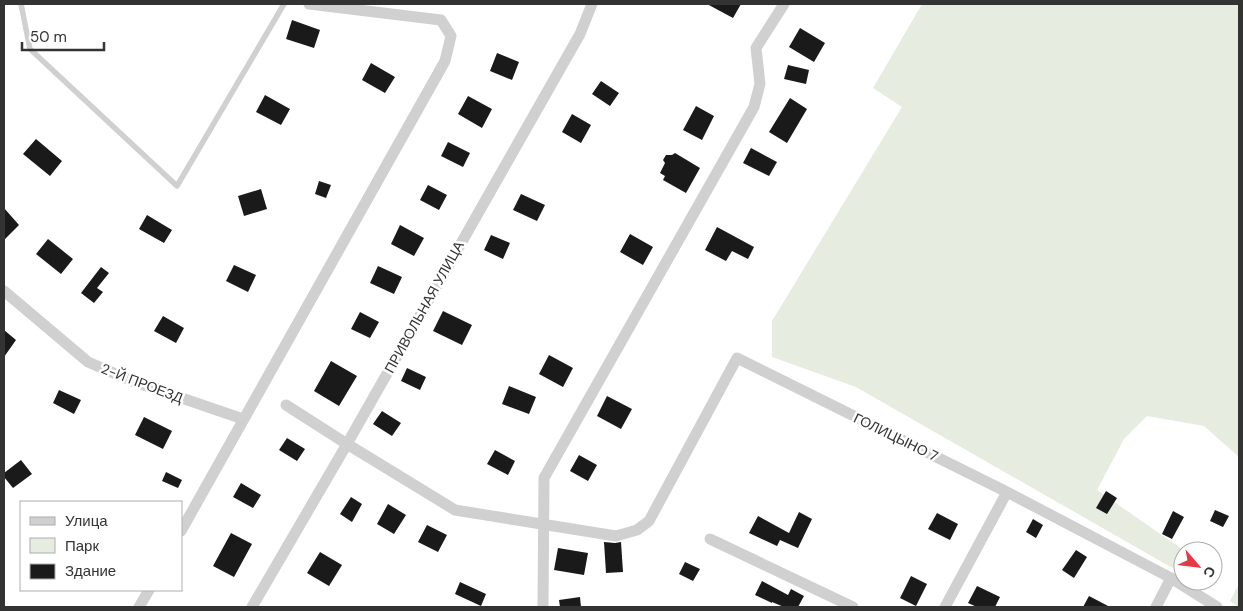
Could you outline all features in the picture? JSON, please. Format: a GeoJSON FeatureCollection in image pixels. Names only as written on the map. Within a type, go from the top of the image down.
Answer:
{"type":"FeatureCollection","features":[{"type":"Feature","properties":{"kind":"street"},"geometry":{"type":"LineString","coordinates":[[182,529],[444,61],[451,36],[441,20],[309,4]]}},
{"type":"Feature","properties":{"kind":"street","name":"ПРИВОЛЬНАЯ УЛИЦА"},"geometry":{"type":"LineString","coordinates":[[255,606],[580,34],[592,4]]}},
{"type":"Feature","properties":{"kind":"street"},"geometry":{"type":"LineString","coordinates":[[543,607],[544,478],[754,107],[760,84],[756,48],[784,4]]}},
{"type":"Feature","properties":{"kind":"street","name":"2-Й ПРОЕЗД"},"geometry":{"type":"LineString","coordinates":[[4,291],[88,362],[132,381],[243,419]]}},
{"type":"Feature","properties":{"kind":"street","name":"ГОЛИЦЫНО 7"},"geometry":{"type":"LineString","coordinates":[[543,525],[616,536],[637,530],[649,521],[737,358],[1007,492],[1171,578],[1217,607]]}},
{"type":"Feature","properties":{"kind":"street"},"geometry":{"type":"LineString","coordinates":[[286,405],[455,510],[543,525]]}},
{"type":"Feature","properties":{"kind":"street"},"geometry":{"type":"LineString","coordinates":[[945,607],[1007,492]]}},
{"type":"Feature","properties":{"kind":"street"},"geometry":{"type":"LineString","coordinates":[[710,539],[853,607]]}},
{"type":"Feature","properties":{"kind":"street"},"geometry":{"type":"LineString","coordinates":[[1156,607],[1171,578]]}},
{"type":"Feature","properties":{"kind":"street"},"geometry":{"type":"LineString","coordinates":[[139,607],[147,591]]}},
{"type":"Feature","properties":{"kind":"lane"},"geometry":{"type":"LineString","coordinates":[[21,4],[30,48],[177,186],[284,4]]}},
{"type":"Feature","properties":{"kind":"green space"},"geometry":{"type":"Polygon","coordinates":[[[922,4],[1239,4],[1239,457],[1204,426],[1147,416],[1124,439],[1097,490],[1173,543],[1173,568],[856,387],[772,357],[772,321],[902,107],[873,88],[922,4]]]}},
{"type":"Feature","properties":{"kind":"green space"},"geometry":{"type":"Polygon","coordinates":[[[1239,584],[1239,607],[1230,601],[1239,584]]]}},
{"type":"Feature","properties":{"kind":"building"},"geometry":{"type":"Polygon","coordinates":[[[707,4],[741,4],[733,18],[707,4]]]}},
{"type":"Feature","properties":{"kind":"building"},"geometry":{"type":"Polygon","coordinates":[[[292,20],[320,30],[314,48],[286,39],[292,20]]]}},
{"type":"Feature","properties":{"kind":"building"},"geometry":{"type":"Polygon","coordinates":[[[800,28],[825,43],[814,62],[789,47],[800,28]]]}},
{"type":"Feature","properties":{"kind":"building"},"geometry":{"type":"Polygon","coordinates":[[[497,53],[519,62],[512,80],[490,71],[497,53]]]}},
{"type":"Feature","properties":{"kind":"building"},"geometry":{"type":"Polygon","coordinates":[[[371,63],[395,77],[385,93],[362,80],[371,63]]]}},
{"type":"Feature","properties":{"kind":"building"},"geometry":{"type":"Polygon","coordinates":[[[788,65],[809,70],[806,84],[784,79],[788,65]]]}},
{"type":"Feature","properties":{"kind":"building"},"geometry":{"type":"Polygon","coordinates":[[[601,81],[619,93],[610,106],[592,94],[601,81]]]}},
{"type":"Feature","properties":{"kind":"building"},"geometry":{"type":"Polygon","coordinates":[[[265,95],[290,109],[281,125],[256,112],[265,95]]]}},
{"type":"Feature","properties":{"kind":"building"},"geometry":{"type":"Polygon","coordinates":[[[468,96],[492,109],[482,128],[458,114],[468,96]]]}},
{"type":"Feature","properties":{"kind":"building"},"geometry":{"type":"Polygon","coordinates":[[[790,98],[807,109],[787,143],[769,132],[790,98]]]}},
{"type":"Feature","properties":{"kind":"building"},"geometry":{"type":"Polygon","coordinates":[[[696,106],[714,116],[702,140],[683,130],[696,106]]]}},
{"type":"Feature","properties":{"kind":"building"},"geometry":{"type":"Polygon","coordinates":[[[572,114],[591,125],[581,143],[562,132],[572,114]]]}},
{"type":"Feature","properties":{"kind":"building"},"geometry":{"type":"Polygon","coordinates":[[[36,139],[62,161],[50,176],[23,154],[36,139]]]}},
{"type":"Feature","properties":{"kind":"building"},"geometry":{"type":"Polygon","coordinates":[[[448,142],[470,153],[463,167],[441,156],[448,142]]]}},
{"type":"Feature","properties":{"kind":"building"},"geometry":{"type":"Polygon","coordinates":[[[751,148],[777,162],[769,176],[743,163],[751,148]]]}},
{"type":"Feature","properties":{"kind":"building"},"geometry":{"type":"Polygon","coordinates":[[[675,153],[700,168],[686,193],[663,180],[665,176],[660,173],[665,163],[663,160],[666,155],[675,153]]]}},
{"type":"Feature","properties":{"kind":"building"},"geometry":{"type":"Polygon","coordinates":[[[319,181],[331,185],[326,198],[315,194],[319,181]]]}},
{"type":"Feature","properties":{"kind":"building"},"geometry":{"type":"Polygon","coordinates":[[[428,185],[447,195],[439,210],[420,200],[428,185]]]}},
{"type":"Feature","properties":{"kind":"building"},"geometry":{"type":"Polygon","coordinates":[[[261,189],[267,209],[244,216],[238,196],[261,189]]]}},
{"type":"Feature","properties":{"kind":"building"},"geometry":{"type":"Polygon","coordinates":[[[521,194],[545,205],[537,221],[513,210],[521,194]]]}},
{"type":"Feature","properties":{"kind":"building"},"geometry":{"type":"Polygon","coordinates":[[[4,208],[19,225],[4,240],[4,208]]]}},
{"type":"Feature","properties":{"kind":"building"},"geometry":{"type":"Polygon","coordinates":[[[147,215],[172,230],[164,243],[139,229],[147,215]]]}},
{"type":"Feature","properties":{"kind":"building"},"geometry":{"type":"Polygon","coordinates":[[[400,225],[424,238],[414,256],[391,244],[400,225]]]}},
{"type":"Feature","properties":{"kind":"building"},"geometry":{"type":"Polygon","coordinates":[[[717,227],[754,247],[748,259],[732,251],[726,261],[705,250],[717,227]]]}},
{"type":"Feature","properties":{"kind":"building"},"geometry":{"type":"Polygon","coordinates":[[[630,234],[653,247],[643,265],[620,252],[630,234]]]}},
{"type":"Feature","properties":{"kind":"building"},"geometry":{"type":"Polygon","coordinates":[[[491,235],[510,243],[503,259],[484,250],[491,235]]]}},
{"type":"Feature","properties":{"kind":"building"},"geometry":{"type":"Polygon","coordinates":[[[48,239],[73,259],[61,274],[36,254],[48,239]]]}},
{"type":"Feature","properties":{"kind":"building"},"geometry":{"type":"Polygon","coordinates":[[[234,265],[256,275],[248,292],[226,281],[234,265]]]}},
{"type":"Feature","properties":{"kind":"building"},"geometry":{"type":"Polygon","coordinates":[[[378,266],[402,277],[394,294],[370,283],[378,266]]]}},
{"type":"Feature","properties":{"kind":"building"},"geometry":{"type":"Polygon","coordinates":[[[101,267],[109,273],[97,288],[103,292],[94,303],[81,293],[101,267]]]}},
{"type":"Feature","properties":{"kind":"building"},"geometry":{"type":"Polygon","coordinates":[[[443,311],[472,325],[462,345],[433,331],[443,311]]]}},
{"type":"Feature","properties":{"kind":"building"},"geometry":{"type":"Polygon","coordinates":[[[360,312],[379,322],[370,338],[351,329],[360,312]]]}},
{"type":"Feature","properties":{"kind":"building"},"geometry":{"type":"Polygon","coordinates":[[[163,316],[184,328],[176,343],[154,331],[163,316]]]}},
{"type":"Feature","properties":{"kind":"building"},"geometry":{"type":"Polygon","coordinates":[[[4,330],[16,340],[4,357],[4,330]]]}},
{"type":"Feature","properties":{"kind":"building"},"geometry":{"type":"Polygon","coordinates":[[[549,355],[573,368],[563,387],[539,374],[549,355]]]}},
{"type":"Feature","properties":{"kind":"building"},"geometry":{"type":"Polygon","coordinates":[[[331,361],[357,376],[339,406],[314,391],[331,361]]]}},
{"type":"Feature","properties":{"kind":"building"},"geometry":{"type":"Polygon","coordinates":[[[407,368],[426,377],[420,390],[401,381],[407,368]]]}},
{"type":"Feature","properties":{"kind":"building"},"geometry":{"type":"Polygon","coordinates":[[[509,386],[536,397],[529,414],[502,404],[509,386]]]}},
{"type":"Feature","properties":{"kind":"building"},"geometry":{"type":"Polygon","coordinates":[[[59,390],[81,400],[74,414],[53,403],[59,390]]]}},
{"type":"Feature","properties":{"kind":"building"},"geometry":{"type":"Polygon","coordinates":[[[607,396],[632,409],[621,429],[597,416],[607,396]]]}},
{"type":"Feature","properties":{"kind":"building"},"geometry":{"type":"Polygon","coordinates":[[[382,411],[401,423],[392,436],[373,424],[382,411]]]}},
{"type":"Feature","properties":{"kind":"building"},"geometry":{"type":"Polygon","coordinates":[[[144,417],[172,431],[163,449],[135,435],[144,417]]]}},
{"type":"Feature","properties":{"kind":"building"},"geometry":{"type":"Polygon","coordinates":[[[287,438],[305,449],[297,461],[279,450],[287,438]]]}},
{"type":"Feature","properties":{"kind":"building"},"geometry":{"type":"Polygon","coordinates":[[[495,450],[515,461],[508,475],[487,464],[495,450]]]}},
{"type":"Feature","properties":{"kind":"building"},"geometry":{"type":"Polygon","coordinates":[[[579,455],[597,465],[588,481],[570,471],[579,455]]]}},
{"type":"Feature","properties":{"kind":"building"},"geometry":{"type":"Polygon","coordinates":[[[21,460],[32,474],[13,488],[4,477],[4,473],[21,460]]]}},
{"type":"Feature","properties":{"kind":"building"},"geometry":{"type":"Polygon","coordinates":[[[166,472],[182,480],[178,488],[162,481],[166,472]]]}},
{"type":"Feature","properties":{"kind":"building"},"geometry":{"type":"Polygon","coordinates":[[[241,483],[261,495],[253,508],[233,497],[241,483]]]}},
{"type":"Feature","properties":{"kind":"building"},"geometry":{"type":"Polygon","coordinates":[[[1106,491],[1117,498],[1107,514],[1096,508],[1106,491]]]}},
{"type":"Feature","properties":{"kind":"building"},"geometry":{"type":"Polygon","coordinates":[[[351,497],[362,504],[352,522],[340,514],[351,497]]]}},
{"type":"Feature","properties":{"kind":"building"},"geometry":{"type":"Polygon","coordinates":[[[388,504],[406,515],[394,534],[377,524],[388,504]]]}},
{"type":"Feature","properties":{"kind":"building"},"geometry":{"type":"Polygon","coordinates":[[[1215,510],[1229,516],[1223,527],[1210,521],[1215,510]]]}},
{"type":"Feature","properties":{"kind":"building"},"geometry":{"type":"Polygon","coordinates":[[[1173,511],[1184,517],[1172,539],[1162,534],[1173,511]]]}},
{"type":"Feature","properties":{"kind":"building"},"geometry":{"type":"Polygon","coordinates":[[[799,512],[812,519],[798,548],[780,540],[777,546],[749,533],[758,516],[789,533],[799,512]]]}},
{"type":"Feature","properties":{"kind":"building"},"geometry":{"type":"Polygon","coordinates":[[[937,513],[958,524],[950,540],[928,529],[937,513]]]}},
{"type":"Feature","properties":{"kind":"building"},"geometry":{"type":"Polygon","coordinates":[[[1033,519],[1043,525],[1036,538],[1026,532],[1033,519]]]}},
{"type":"Feature","properties":{"kind":"building"},"geometry":{"type":"Polygon","coordinates":[[[427,525],[447,535],[438,552],[418,542],[427,525]]]}},
{"type":"Feature","properties":{"kind":"building"},"geometry":{"type":"Polygon","coordinates":[[[231,533],[252,544],[234,577],[213,566],[231,533]]]}},
{"type":"Feature","properties":{"kind":"building"},"geometry":{"type":"Polygon","coordinates":[[[604,542],[621,542],[623,572],[606,573],[604,542]]]}},
{"type":"Feature","properties":{"kind":"building"},"geometry":{"type":"Polygon","coordinates":[[[558,548],[588,553],[584,575],[554,570],[558,548]]]}},
{"type":"Feature","properties":{"kind":"building"},"geometry":{"type":"Polygon","coordinates":[[[1076,550],[1087,557],[1074,578],[1062,570],[1076,550]]]}},
{"type":"Feature","properties":{"kind":"building"},"geometry":{"type":"Polygon","coordinates":[[[320,552],[342,565],[329,586],[307,573],[320,552]]]}},
{"type":"Feature","properties":{"kind":"building"},"geometry":{"type":"Polygon","coordinates":[[[685,562],[700,569],[693,581],[679,574],[685,562]]]}},
{"type":"Feature","properties":{"kind":"building"},"geometry":{"type":"Polygon","coordinates":[[[911,576],[927,584],[916,606],[900,598],[911,576]]]}},
{"type":"Feature","properties":{"kind":"building"},"geometry":{"type":"Polygon","coordinates":[[[762,581],[788,595],[791,589],[804,596],[798,607],[784,607],[772,603],[755,595],[762,581]]]}},
{"type":"Feature","properties":{"kind":"building"},"geometry":{"type":"Polygon","coordinates":[[[460,582],[486,594],[481,606],[455,594],[460,582]]]}},
{"type":"Feature","properties":{"kind":"building"},"geometry":{"type":"Polygon","coordinates":[[[977,586],[1000,597],[995,607],[977,607],[968,603],[977,586]]]}},
{"type":"Feature","properties":{"kind":"building"},"geometry":{"type":"Polygon","coordinates":[[[1089,596],[1110,607],[1083,607],[1089,596]]]}},
{"type":"Feature","properties":{"kind":"building"},"geometry":{"type":"Polygon","coordinates":[[[580,597],[581,607],[560,607],[559,600],[580,597]]]}}]}
